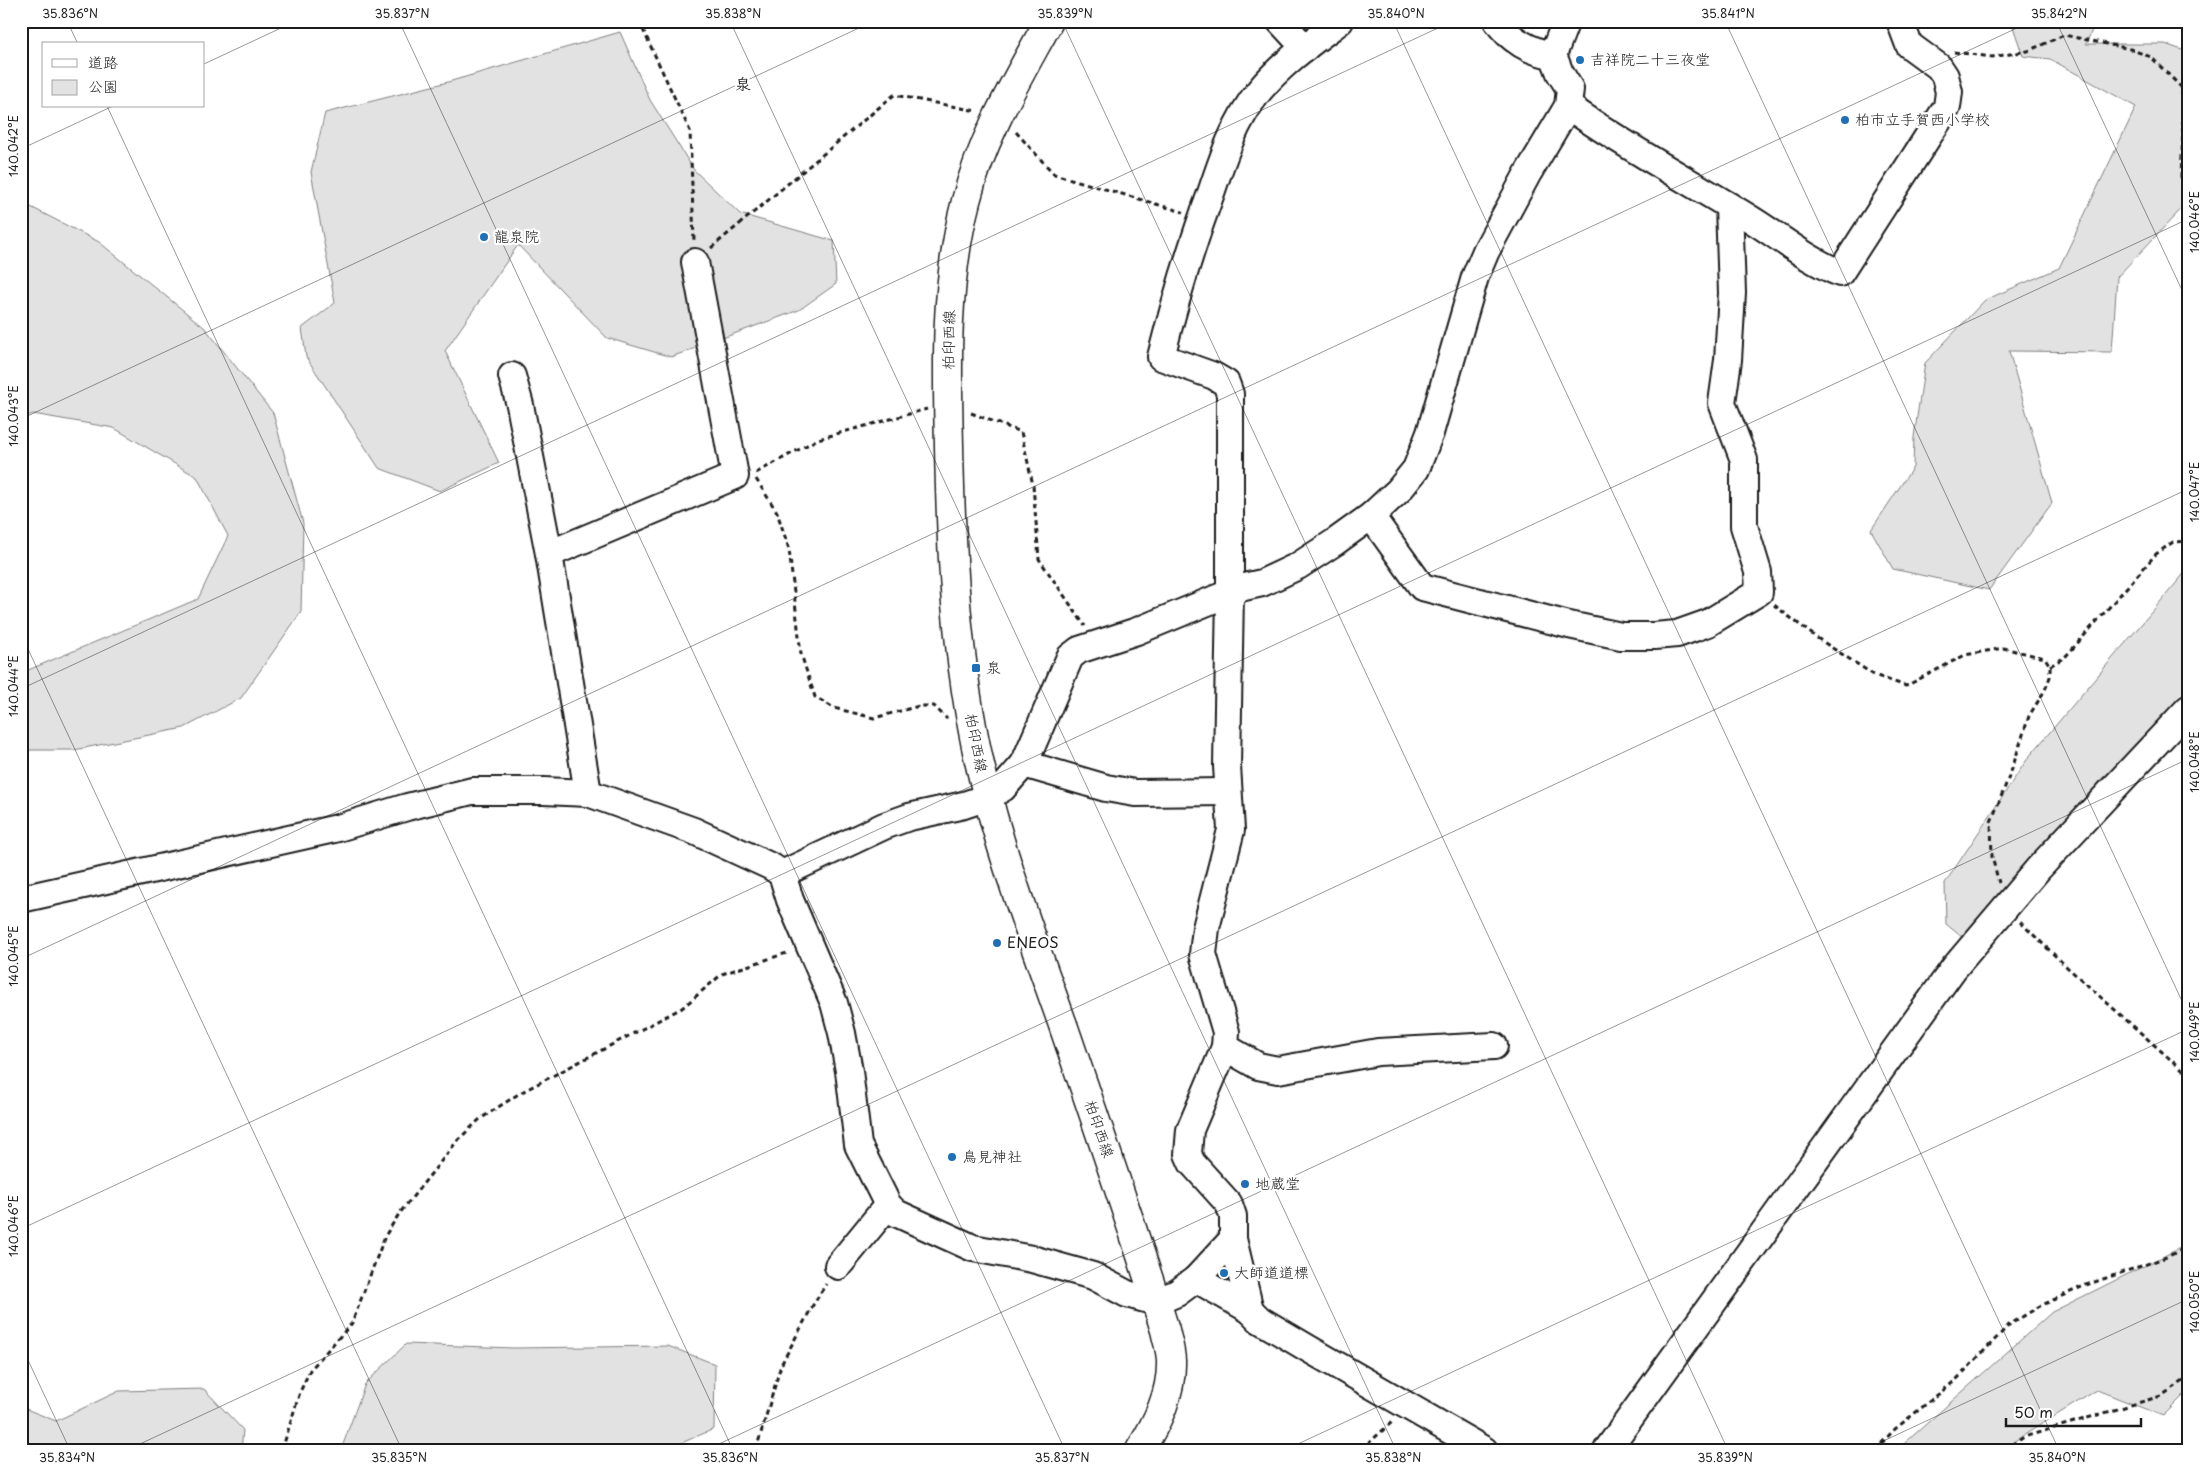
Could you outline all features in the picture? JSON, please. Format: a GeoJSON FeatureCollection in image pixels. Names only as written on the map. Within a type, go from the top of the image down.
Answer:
{"type":"FeatureCollection","features":[{"type":"Feature","properties":{"kind":"main road","name":"柏印西線"},"geometry":{"type":"LineString","coordinates":[[1049,21],[980,157],[966,198],[958,237],[950,291],[948,404],[950,506],[955,586],[961,660],[973,731],[988,797],[1026,920],[1110,1158],[1156,1302],[1172,1359],[1170,1385],[1161,1412],[1140,1450]]}},
{"type":"Feature","properties":{"kind":"street"},"geometry":{"type":"LineString","coordinates":[[1280,21],[1304,48]]}},
{"type":"Feature","properties":{"kind":"street"},"geometry":{"type":"LineString","coordinates":[[1250,1310],[1233,1239],[1233,1216],[1229,1204],[1192,1163],[1188,1154],[1190,1130],[1225,1047],[1226,1032],[1207,973],[1203,954],[1206,928],[1231,830],[1228,792],[1227,700],[1230,593],[1230,394],[1226,383],[1214,376],[1161,357],[1175,300],[1202,218],[1229,142],[1243,113],[1260,90],[1304,48],[1340,21]]}},
{"type":"Feature","properties":{"kind":"street"},"geometry":{"type":"LineString","coordinates":[[1497,21],[1501,27],[1521,44],[1537,53],[1553,54]]}},
{"type":"Feature","properties":{"kind":"street"},"geometry":{"type":"LineString","coordinates":[[782,874],[884,826],[909,817],[964,805],[988,797],[1003,788],[1024,764],[1070,657],[1079,650],[1098,645],[1230,593],[1262,583],[1298,566],[1370,516],[1398,490],[1416,469],[1430,433],[1475,277],[1486,251],[1523,180],[1568,106],[1570,89],[1560,73],[1553,54],[1566,21]]}},
{"type":"Feature","properties":{"kind":"street"},"geometry":{"type":"LineString","coordinates":[[1568,106],[1595,125],[1750,218],[1818,265],[1840,273],[1947,108],[1949,92],[1946,76],[1939,67],[1908,45],[1900,21]]}},
{"type":"Feature","properties":{"kind":"street"},"geometry":{"type":"LineString","coordinates":[[1370,516],[1422,587],[1621,636],[1677,634],[1708,623],[1759,592],[1758,572],[1744,526],[1744,460],[1722,403],[1728,360],[1732,293],[1729,206]]}},
{"type":"Feature","properties":{"kind":"street"},"geometry":{"type":"LineString","coordinates":[[549,554],[735,476],[695,262]]}},
{"type":"Feature","properties":{"kind":"street"},"geometry":{"type":"LineString","coordinates":[[512,376],[520,404],[549,554],[588,793]]}},
{"type":"Feature","properties":{"kind":"street"},"geometry":{"type":"LineString","coordinates":[[1607,1450],[1954,968],[2038,869],[2188,709]]}},
{"type":"Feature","properties":{"kind":"street"},"geometry":{"type":"LineString","coordinates":[[1024,764],[1106,788],[1135,793],[1228,792]]}},
{"type":"Feature","properties":{"kind":"street"},"geometry":{"type":"LineString","coordinates":[[21,899],[329,830],[407,807],[472,792],[544,791],[588,793],[694,831],[772,867],[782,874],[790,900],[834,1002],[842,1033],[858,1146],[888,1205],[896,1213],[912,1222],[973,1248],[1032,1259],[1093,1276],[1127,1294],[1156,1302],[1177,1293],[1196,1279],[1233,1239]]}},
{"type":"Feature","properties":{"kind":"street"},"geometry":{"type":"LineString","coordinates":[[1225,1047],[1258,1066],[1278,1070],[1378,1052],[1494,1046]]}},
{"type":"Feature","properties":{"kind":"street"},"geometry":{"type":"LineString","coordinates":[[838,1266],[888,1205]]}},
{"type":"Feature","properties":{"kind":"street"},"geometry":{"type":"LineString","coordinates":[[1196,1279],[1250,1310],[1260,1320],[1484,1450]]}},
{"type":"Feature","properties":{"kind":"path"},"geometry":{"type":"LineString","coordinates":[[639,21],[690,131],[695,262]]}},
{"type":"Feature","properties":{"kind":"path"},"geometry":{"type":"LineString","coordinates":[[1946,50],[1992,57],[2028,52],[2064,35],[2130,49],[2151,57],[2182,88],[2183,133],[2181,177],[2188,187]]}},
{"type":"Feature","properties":{"kind":"path"},"geometry":{"type":"LineString","coordinates":[[695,262],[894,95],[1000,115],[1054,174],[1202,218]]}},
{"type":"Feature","properties":{"kind":"path"},"geometry":{"type":"LineString","coordinates":[[973,731],[958,730],[934,706],[919,706],[874,718],[834,708],[815,697],[801,654],[789,549],[777,512],[753,475],[818,439],[948,404],[1021,432],[1034,485],[1039,559],[1098,645]]}},
{"type":"Feature","properties":{"kind":"path"},"geometry":{"type":"LineString","coordinates":[[2050,666],[2065,657],[2156,554],[2173,542],[2188,541]]}},
{"type":"Feature","properties":{"kind":"path"},"geometry":{"type":"LineString","coordinates":[[1759,592],[1817,638],[1874,675],[1906,686],[1965,655],[2003,648],[2045,658],[2050,666],[2050,677],[2045,690],[2028,716],[2012,770],[1991,822],[1992,857],[2005,908],[2068,968],[2188,1075]]}},
{"type":"Feature","properties":{"kind":"path"},"geometry":{"type":"LineString","coordinates":[[282,1450],[300,1392],[310,1370],[352,1323],[385,1236],[458,1140],[480,1119],[520,1093],[682,1008],[722,974],[811,946]]}},
{"type":"Feature","properties":{"kind":"path"},"geometry":{"type":"LineString","coordinates":[[1875,1450],[1895,1429],[1956,1380],[2009,1325],[2040,1306],[2086,1285],[2164,1258],[2188,1247]]}},
{"type":"Feature","properties":{"kind":"path"},"geometry":{"type":"LineString","coordinates":[[756,1450],[781,1365],[813,1305],[838,1266]]}},
{"type":"Feature","properties":{"kind":"path"},"geometry":{"type":"LineString","coordinates":[[2004,1450],[2024,1437],[2161,1396],[2188,1378]]}},
{"type":"Feature","properties":{"kind":"path"},"geometry":{"type":"LineString","coordinates":[[1361,1450],[1408,1406]]}},
{"type":"Feature","properties":{"kind":"green space"},"geometry":{"type":"Polygon","coordinates":[[[2011,21],[2096,21],[2086,44],[2165,44],[2188,52],[2188,202],[2117,277],[2112,352],[2009,351],[2052,503],[1989,590],[1893,569],[1871,530],[1913,467],[1914,437],[1925,363],[1985,300],[2059,268],[2136,107],[2050,59],[2023,56],[2011,21]]]}},
{"type":"Feature","properties":{"kind":"green space"},"geometry":{"type":"Polygon","coordinates":[[[620,32],[650,100],[694,170],[740,214],[834,241],[836,284],[799,310],[671,357],[607,338],[518,245],[445,351],[499,463],[440,491],[379,468],[306,357],[302,328],[335,303],[311,172],[325,113],[448,82],[620,32]]]}},
{"type":"Feature","properties":{"kind":"green space"},"geometry":{"type":"Polygon","coordinates":[[[21,202],[99,242],[205,328],[273,413],[303,523],[301,612],[241,698],[184,728],[74,750],[21,750],[21,673],[198,599],[228,536],[197,477],[114,428],[33,414],[21,418],[21,202]]]}},
{"type":"Feature","properties":{"kind":"green space"},"geometry":{"type":"Polygon","coordinates":[[[2188,569],[2188,729],[2102,778],[1999,929],[1963,938],[1946,924],[1945,883],[2028,758],[2188,569]]]}},
{"type":"Feature","properties":{"kind":"green space"},"geometry":{"type":"Polygon","coordinates":[[[2188,1244],[2188,1391],[2163,1416],[2097,1390],[2000,1450],[1897,1450],[2052,1312],[2188,1244]]]}},
{"type":"Feature","properties":{"kind":"green space"},"geometry":{"type":"Polygon","coordinates":[[[406,1344],[514,1348],[668,1346],[715,1364],[714,1429],[665,1450],[341,1450],[365,1384],[406,1344]]]}},
{"type":"Feature","properties":{"kind":"green space"},"geometry":{"type":"Polygon","coordinates":[[[204,1389],[243,1430],[241,1450],[21,1450],[21,1407],[56,1421],[119,1391],[204,1389]]]}},
{"type":"Feature","properties":{"kind":"place","name":"吉祥院二十三夜堂"},"geometry":{"type":"Point","coordinates":[1580,60]}},
{"type":"Feature","properties":{"kind":"place","name":"柏市立手賀西小学校"},"geometry":{"type":"Point","coordinates":[1845,120]}},
{"type":"Feature","properties":{"kind":"place","name":"龍泉院"},"geometry":{"type":"Point","coordinates":[484,237]}},
{"type":"Feature","properties":{"kind":"place","name":"泉"},"geometry":{"type":"Point","coordinates":[976,668]}},
{"type":"Feature","properties":{"kind":"place","name":"ENEOS"},"geometry":{"type":"Point","coordinates":[997,943]}},
{"type":"Feature","properties":{"kind":"place","name":"鳥見神社"},"geometry":{"type":"Point","coordinates":[952,1157]}},
{"type":"Feature","properties":{"kind":"place","name":"地蔵堂"},"geometry":{"type":"Point","coordinates":[1245,1184]}},
{"type":"Feature","properties":{"kind":"place","name":"大師道道標"},"geometry":{"type":"Point","coordinates":[1224,1273]}},
{"type":"Feature","properties":{"kind":"district","name":"泉"},"geometry":{"type":"Point","coordinates":[743,84]}}]}
